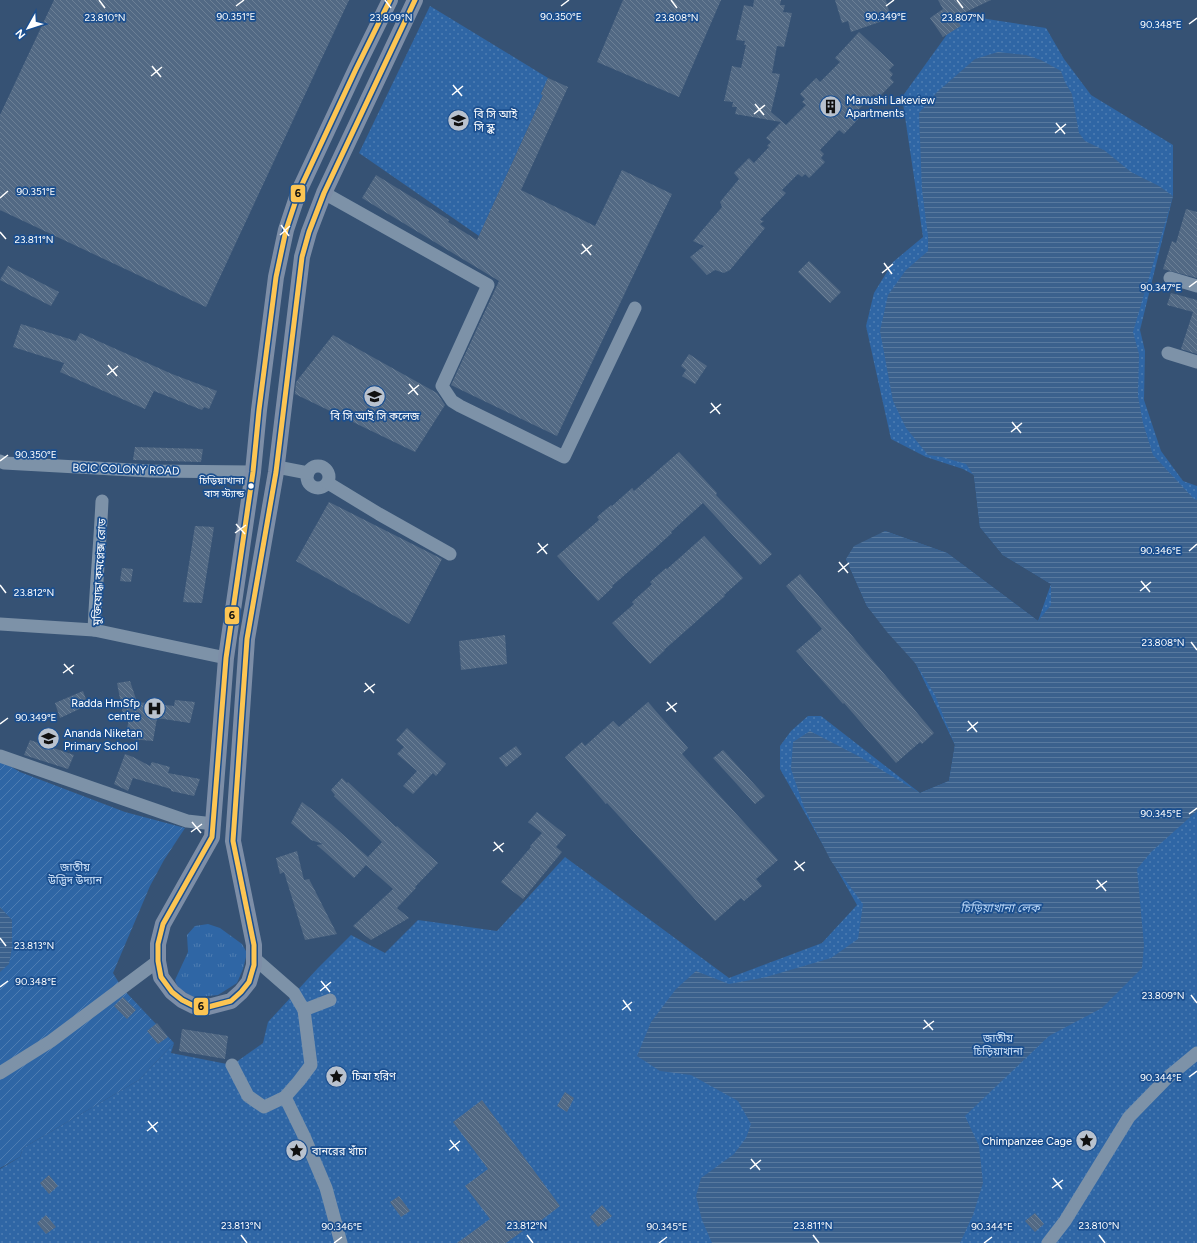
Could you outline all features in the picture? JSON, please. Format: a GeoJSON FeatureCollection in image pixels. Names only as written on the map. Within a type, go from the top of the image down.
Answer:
{"type":"FeatureCollection","features":[{"type":"Feature","properties":{"kind":"main road"},"geometry":{"type":"LineString","coordinates":[[390,0],[303,182],[286,230],[276,277],[259,410],[253,472],[226,658],[213,831],[163,924],[158,944],[158,961],[161,977],[172,992],[182,1000],[194,1006],[208,1007],[231,1001],[249,982],[254,965],[254,945],[233,841],[247,639],[276,469],[302,257],[309,232],[324,193],[415,0]]}},
{"type":"Feature","properties":{"kind":"main road"},"geometry":{"type":"LineString","coordinates":[[303,182],[324,193]]}},
{"type":"Feature","properties":{"kind":"main road"},"geometry":{"type":"LineString","coordinates":[[253,472],[276,469]]}},
{"type":"Feature","properties":{"kind":"main road"},"geometry":{"type":"LineString","coordinates":[[213,831],[233,841]]}},
{"type":"Feature","properties":{"kind":"street"},"geometry":{"type":"LineString","coordinates":[[324,193],[488,285],[442,386],[452,401],[460,406],[564,458],[635,308]]}},
{"type":"Feature","properties":{"kind":"street"},"geometry":{"type":"LineString","coordinates":[[1170,278],[1197,286]]}},
{"type":"Feature","properties":{"kind":"street"},"geometry":{"type":"LineString","coordinates":[[1168,353],[1197,362]]}},
{"type":"Feature","properties":{"kind":"street","name":"BCIC COLONY ROAD"},"geometry":{"type":"LineString","coordinates":[[0,461],[150,471],[253,472]]}},
{"type":"Feature","properties":{"kind":"street"},"geometry":{"type":"LineString","coordinates":[[276,469],[308,473],[309,470],[315,466],[323,466],[330,475],[328,483],[450,554]]}},
{"type":"Feature","properties":{"kind":"street","name":"মুক্তিযোদ্ধা কমপ্লেক্স রোড"},"geometry":{"type":"LineString","coordinates":[[102,501],[94,630],[226,658]]}},
{"type":"Feature","properties":{"kind":"street"},"geometry":{"type":"LineString","coordinates":[[0,624],[94,630]]}},
{"type":"Feature","properties":{"kind":"street"},"geometry":{"type":"LineString","coordinates":[[0,756],[213,831]]}},
{"type":"Feature","properties":{"kind":"street"},"geometry":{"type":"LineString","coordinates":[[232,1065],[248,1096],[264,1107],[285,1097],[310,1065],[304,1010],[294,994],[254,958]]}},
{"type":"Feature","properties":{"kind":"street"},"geometry":{"type":"LineString","coordinates":[[0,1072],[51,1041],[158,961]]}},
{"type":"Feature","properties":{"kind":"street"},"geometry":{"type":"LineString","coordinates":[[304,1010],[330,1000]]}},
{"type":"Feature","properties":{"kind":"street"},"geometry":{"type":"LineString","coordinates":[[1048,1243],[1065,1221],[1130,1117],[1168,1077],[1197,1053]]}},
{"type":"Feature","properties":{"kind":"street"},"geometry":{"type":"LineString","coordinates":[[285,1097],[304,1136],[326,1188],[341,1243]]}},
{"type":"Feature","properties":{"kind":"green space"},"geometry":{"type":"Polygon","coordinates":[[[430,6],[548,78],[541,94],[543,95],[479,236],[359,153],[430,6]]]}},
{"type":"Feature","properties":{"kind":"green space","name":"জাতীয় চিড়িয়াখানা"},"geometry":{"type":"Polygon","coordinates":[[[961,15],[1046,28],[1064,59],[1091,95],[1173,145],[1173,196],[1140,330],[1145,351],[1144,400],[1161,451],[1183,481],[1197,486],[1197,1243],[0,1243],[0,1169],[20,1157],[23,1148],[139,1080],[174,1043],[171,1053],[232,1065],[263,1043],[268,1022],[351,935],[385,953],[418,920],[497,931],[565,857],[729,978],[822,943],[857,905],[780,769],[780,746],[791,731],[808,716],[821,716],[920,793],[949,781],[955,745],[916,664],[867,606],[846,559],[885,531],[947,553],[1038,621],[1051,584],[1003,555],[980,527],[974,475],[963,469],[926,457],[891,439],[866,326],[874,293],[893,262],[923,237],[902,97],[961,15]]]}},
{"type":"Feature","properties":{"kind":"green space","name":"জাতীয় উদ্ভিদ উদ্যান"},"geometry":{"type":"Polygon","coordinates":[[[0,760],[20,772],[125,812],[185,828],[164,860],[150,886],[113,973],[122,988],[174,1043],[139,1080],[23,1148],[20,1157],[0,1168],[0,760]]]}},
{"type":"Feature","properties":{"kind":"green space"},"geometry":{"type":"Polygon","coordinates":[[[208,924],[220,928],[242,944],[247,953],[243,969],[237,983],[218,995],[193,997],[178,988],[175,980],[188,952],[187,935],[195,926],[208,924]]]}},
{"type":"Feature","properties":{"kind":"water","name":"চিড়িয়াখানা লেক"},"geometry":{"type":"Polygon","coordinates":[[[998,52],[1026,55],[1041,60],[1061,71],[1072,94],[1079,133],[1085,141],[1104,150],[1131,172],[1159,186],[1173,196],[1133,332],[1139,354],[1138,396],[1143,423],[1153,455],[1194,499],[1197,500],[1197,811],[1151,852],[1137,869],[1144,945],[1142,968],[1102,1008],[1049,1036],[965,1116],[979,1146],[983,1183],[973,1215],[960,1243],[712,1243],[702,1220],[696,1196],[701,1178],[734,1154],[746,1138],[751,1124],[738,1101],[691,1075],[660,1071],[637,1056],[651,1022],[676,989],[696,971],[729,984],[766,977],[831,958],[858,939],[863,904],[831,861],[804,807],[791,769],[793,742],[810,731],[860,757],[920,793],[949,781],[955,745],[935,695],[916,664],[887,632],[867,606],[846,559],[854,546],[885,531],[947,553],[1038,621],[1051,605],[1051,584],[1003,555],[980,527],[974,476],[966,464],[942,457],[928,455],[906,428],[893,401],[880,331],[888,295],[906,270],[928,251],[928,236],[922,190],[919,113],[937,92],[975,59],[998,52]]]}},
{"type":"Feature","properties":{"kind":"water"},"geometry":{"type":"Polygon","coordinates":[[[0,907],[12,920],[12,948],[9,964],[0,972],[0,907]]]}},
{"type":"Feature","properties":{"kind":"building"},"geometry":{"type":"Polygon","coordinates":[[[54,0],[349,0],[206,307],[0,210],[0,115],[54,0]]]}},
{"type":"Feature","properties":{"kind":"building"},"geometry":{"type":"Polygon","coordinates":[[[623,0],[721,0],[679,97],[597,62],[623,0]]]}},
{"type":"Feature","properties":{"kind":"building"},"geometry":{"type":"Polygon","coordinates":[[[754,0],[781,0],[780,5],[785,5],[783,12],[792,13],[784,47],[777,46],[772,73],[780,74],[771,112],[786,125],[806,105],[802,102],[805,99],[800,94],[816,78],[820,82],[840,62],[835,58],[859,32],[894,65],[889,70],[893,74],[890,78],[894,82],[878,98],[874,94],[855,114],[859,118],[844,134],[839,130],[820,150],[824,154],[821,158],[825,162],[809,178],[805,174],[802,177],[798,174],[782,190],[786,193],[760,220],[764,221],[760,224],[765,228],[730,270],[724,273],[715,270],[707,275],[690,257],[704,246],[693,241],[722,207],[720,202],[739,179],[734,173],[749,158],[754,163],[769,147],[767,146],[771,142],[766,138],[781,122],[735,114],[737,107],[732,107],[733,102],[724,101],[732,66],[741,68],[746,45],[744,45],[745,41],[736,40],[744,5],[753,7],[754,0]]]}},
{"type":"Feature","properties":{"kind":"building"},"geometry":{"type":"Polygon","coordinates":[[[835,0],[886,0],[891,18],[851,32],[848,21],[842,23],[835,0]]]}},
{"type":"Feature","properties":{"kind":"building"},"geometry":{"type":"Polygon","coordinates":[[[938,0],[991,0],[955,17],[961,26],[943,37],[930,18],[943,9],[938,0]]]}},
{"type":"Feature","properties":{"kind":"building"},"geometry":{"type":"Polygon","coordinates":[[[548,78],[568,87],[521,190],[595,226],[622,170],[672,194],[557,436],[451,385],[499,281],[362,198],[376,175],[449,220],[448,222],[477,240],[543,95],[541,94],[548,78]]]}},
{"type":"Feature","properties":{"kind":"building"},"geometry":{"type":"Polygon","coordinates":[[[1186,209],[1197,212],[1197,278],[1163,269],[1172,241],[1176,243],[1186,209]]]}},
{"type":"Feature","properties":{"kind":"building"},"geometry":{"type":"Polygon","coordinates":[[[809,261],[841,292],[830,303],[798,272],[809,261]]]}},
{"type":"Feature","properties":{"kind":"building"},"geometry":{"type":"Polygon","coordinates":[[[8,266],[59,292],[51,306],[0,280],[8,266]]]}},
{"type":"Feature","properties":{"kind":"building"},"geometry":{"type":"Polygon","coordinates":[[[1171,293],[1197,300],[1197,354],[1181,349],[1193,312],[1167,305],[1171,293]]]}},
{"type":"Feature","properties":{"kind":"building"},"geometry":{"type":"Polygon","coordinates":[[[21,324],[76,341],[80,333],[172,374],[217,391],[209,409],[204,407],[202,410],[154,391],[145,409],[60,372],[64,363],[13,347],[21,324]]]}},
{"type":"Feature","properties":{"kind":"building"},"geometry":{"type":"Polygon","coordinates":[[[333,335],[437,393],[445,405],[415,452],[295,394],[296,382],[333,335]]]}},
{"type":"Feature","properties":{"kind":"building"},"geometry":{"type":"Polygon","coordinates":[[[689,354],[707,366],[695,384],[682,376],[686,370],[681,366],[689,354]]]}},
{"type":"Feature","properties":{"kind":"building"},"geometry":{"type":"Polygon","coordinates":[[[135,447],[203,449],[201,462],[133,460],[135,447]]]}},
{"type":"Feature","properties":{"kind":"building"},"geometry":{"type":"Polygon","coordinates":[[[679,452],[717,493],[716,495],[772,554],[760,565],[703,503],[671,532],[672,533],[612,586],[613,587],[598,601],[557,556],[599,520],[597,517],[611,505],[612,506],[632,488],[634,491],[679,452]]]}},
{"type":"Feature","properties":{"kind":"building"},"geometry":{"type":"Polygon","coordinates":[[[329,502],[442,559],[409,624],[296,561],[329,502]]]}},
{"type":"Feature","properties":{"kind":"building"},"geometry":{"type":"Polygon","coordinates":[[[195,526],[214,527],[202,603],[183,602],[195,526]]]}},
{"type":"Feature","properties":{"kind":"building"},"geometry":{"type":"Polygon","coordinates":[[[704,536],[743,578],[650,664],[612,623],[634,604],[632,602],[652,584],[650,582],[704,536]]]}},
{"type":"Feature","properties":{"kind":"building"},"geometry":{"type":"Polygon","coordinates":[[[122,568],[133,569],[131,582],[120,581],[122,568]]]}},
{"type":"Feature","properties":{"kind":"building"},"geometry":{"type":"Polygon","coordinates":[[[800,574],[934,733],[922,744],[920,742],[896,763],[796,651],[822,629],[786,586],[800,574]]]}},
{"type":"Feature","properties":{"kind":"building"},"geometry":{"type":"Polygon","coordinates":[[[505,635],[507,664],[461,670],[459,641],[505,635]]]}},
{"type":"Feature","properties":{"kind":"building"},"geometry":{"type":"Polygon","coordinates":[[[130,681],[137,702],[174,706],[175,700],[195,702],[190,723],[157,718],[153,741],[130,739],[131,737],[126,735],[130,712],[123,714],[117,683],[130,681]]]}},
{"type":"Feature","properties":{"kind":"building"},"geometry":{"type":"Polygon","coordinates":[[[83,691],[88,705],[60,718],[55,703],[83,691]]]}},
{"type":"Feature","properties":{"kind":"building"},"geometry":{"type":"Polygon","coordinates":[[[648,702],[688,748],[682,754],[778,860],[756,879],[762,886],[744,901],[741,898],[715,921],[607,803],[606,804],[565,757],[582,742],[585,746],[613,721],[619,727],[648,702]]]}},
{"type":"Feature","properties":{"kind":"building"},"geometry":{"type":"Polygon","coordinates":[[[407,728],[446,764],[436,776],[433,773],[413,794],[403,786],[417,771],[397,754],[404,747],[396,740],[407,728]]]}},
{"type":"Feature","properties":{"kind":"building"},"geometry":{"type":"Polygon","coordinates":[[[30,740],[74,755],[68,769],[24,755],[30,740]]]}},
{"type":"Feature","properties":{"kind":"building"},"geometry":{"type":"Polygon","coordinates":[[[516,746],[522,754],[506,767],[499,758],[516,746]]]}},
{"type":"Feature","properties":{"kind":"building"},"geometry":{"type":"Polygon","coordinates":[[[723,750],[765,796],[755,804],[713,758],[723,750]]]}},
{"type":"Feature","properties":{"kind":"building"},"geometry":{"type":"Polygon","coordinates":[[[125,754],[150,766],[152,762],[170,767],[168,773],[200,779],[194,796],[171,791],[171,789],[133,778],[128,791],[114,784],[125,754]]]}},
{"type":"Feature","properties":{"kind":"building"},"geometry":{"type":"Polygon","coordinates":[[[342,778],[438,863],[397,908],[409,918],[371,940],[353,926],[393,889],[366,865],[354,878],[317,845],[323,844],[311,840],[291,823],[302,802],[331,824],[368,857],[382,842],[334,796],[335,795],[331,790],[342,778]]]}},
{"type":"Feature","properties":{"kind":"building"},"geometry":{"type":"Polygon","coordinates":[[[537,812],[566,835],[556,847],[562,852],[523,899],[501,882],[542,833],[528,822],[537,812]]]}},
{"type":"Feature","properties":{"kind":"building"},"geometry":{"type":"Polygon","coordinates":[[[297,851],[304,880],[309,879],[337,934],[305,940],[284,872],[280,874],[276,858],[297,851]]]}},
{"type":"Feature","properties":{"kind":"building"},"geometry":{"type":"Polygon","coordinates":[[[123,997],[136,1010],[127,1019],[114,1006],[123,997]]]}},
{"type":"Feature","properties":{"kind":"building"},"geometry":{"type":"Polygon","coordinates":[[[157,1023],[168,1037],[158,1044],[147,1031],[157,1023]]]}},
{"type":"Feature","properties":{"kind":"building"},"geometry":{"type":"Polygon","coordinates":[[[182,1029],[228,1036],[225,1059],[179,1051],[182,1029]]]}},
{"type":"Feature","properties":{"kind":"building"},"geometry":{"type":"Polygon","coordinates":[[[565,1092],[574,1098],[567,1112],[557,1106],[565,1092]]]}},
{"type":"Feature","properties":{"kind":"building"},"geometry":{"type":"Polygon","coordinates":[[[482,1100],[560,1206],[531,1228],[530,1226],[506,1243],[457,1243],[490,1219],[465,1186],[488,1169],[453,1122],[482,1100]]]}},
{"type":"Feature","properties":{"kind":"building"},"geometry":{"type":"Polygon","coordinates":[[[49,1175],[58,1186],[49,1194],[40,1183],[49,1175]]]}},
{"type":"Feature","properties":{"kind":"building"},"geometry":{"type":"Polygon","coordinates":[[[399,1196],[410,1211],[401,1217],[390,1202],[399,1196]]]}},
{"type":"Feature","properties":{"kind":"building"},"geometry":{"type":"Polygon","coordinates":[[[602,1205],[612,1216],[598,1227],[590,1217],[602,1205]]]}},
{"type":"Feature","properties":{"kind":"building"},"geometry":{"type":"Polygon","coordinates":[[[1035,1213],[1044,1224],[1035,1232],[1025,1221],[1035,1213]]]}},
{"type":"Feature","properties":{"kind":"building"},"geometry":{"type":"Polygon","coordinates":[[[46,1215],[56,1227],[46,1234],[37,1223],[46,1215]]]}},
{"type":"Feature","properties":{"kind":"transit line","name":"6"},"geometry":{"type":"LineString","coordinates":[[390,0],[299,191],[286,230],[276,277],[259,410],[253,472],[226,658],[212,837],[163,924],[158,944],[158,961],[161,977],[172,992],[182,1000],[194,1006],[208,1007],[231,1001],[249,982],[254,965],[254,945],[233,841],[247,639],[276,472],[302,257],[309,232],[324,193],[415,0]]}},
{"type":"Feature","properties":{"kind":"place","name":"Manushi Lakeview Apartments"},"geometry":{"type":"Point","coordinates":[830,106]}},
{"type":"Feature","properties":{"kind":"place","name":"বি সি আই সি স্কুল"},"geometry":{"type":"Point","coordinates":[459,120]}},
{"type":"Feature","properties":{"kind":"place","name":"বি সি আই সি কলেজ"},"geometry":{"type":"Point","coordinates":[375,396]}},
{"type":"Feature","properties":{"kind":"place","name":"চিড়িয়াখানা বাস স্ট্যান্ড"},"geometry":{"type":"Point","coordinates":[251,486]}},
{"type":"Feature","properties":{"kind":"place","name":"Radda HmSfp centre"},"geometry":{"type":"Point","coordinates":[155,709]}},
{"type":"Feature","properties":{"kind":"place","name":"Ananda Niketan Primary School"},"geometry":{"type":"Point","coordinates":[49,739]}},
{"type":"Feature","properties":{"kind":"place","name":"চিত্রা হরিণ"},"geometry":{"type":"Point","coordinates":[337,1076]}},
{"type":"Feature","properties":{"kind":"place","name":"Chimpanzee Cage"},"geometry":{"type":"Point","coordinates":[1087,1141]}},
{"type":"Feature","properties":{"kind":"place","name":"বানরের খাঁচা"},"geometry":{"type":"Point","coordinates":[297,1151]}}]}
